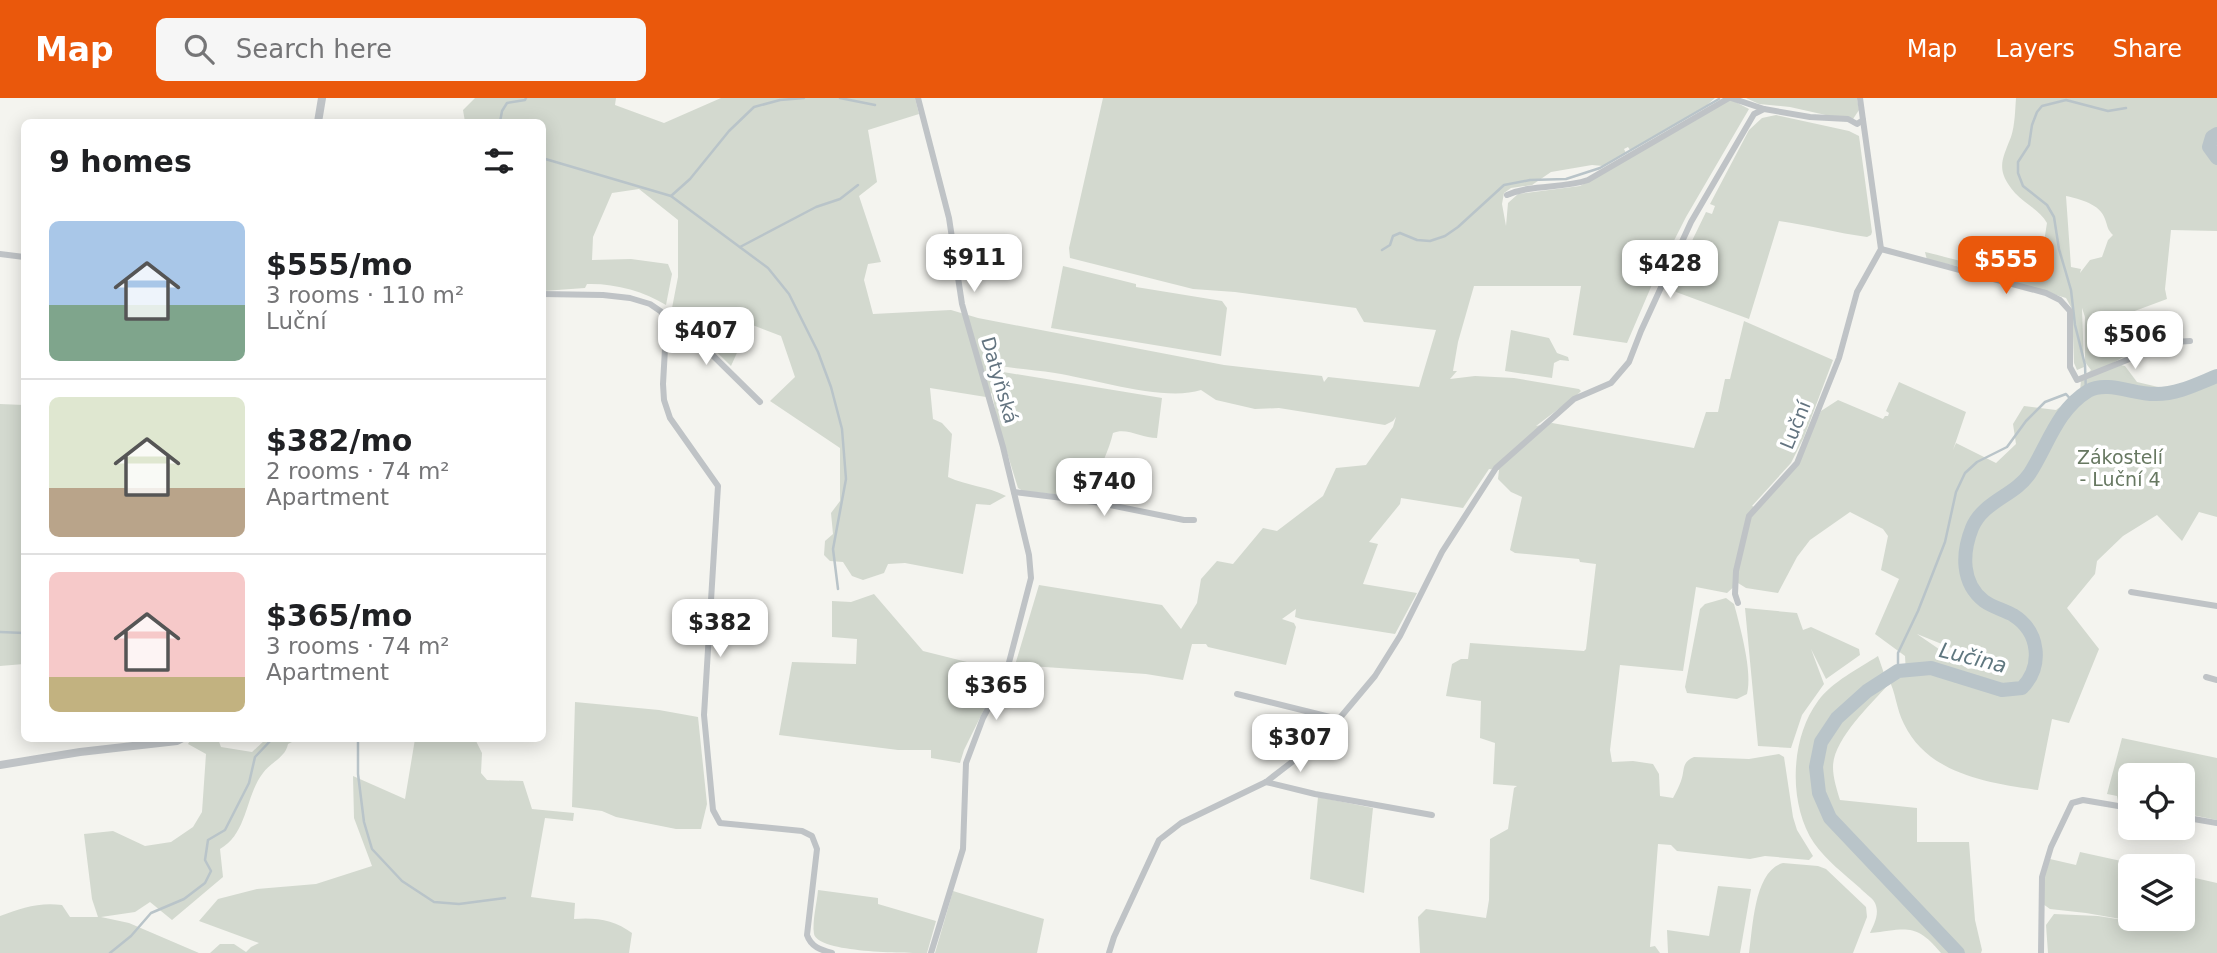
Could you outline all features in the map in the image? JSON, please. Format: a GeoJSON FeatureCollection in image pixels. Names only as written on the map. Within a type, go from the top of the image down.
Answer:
{"type":"FeatureCollection","features":[{"type":"Feature","properties":{"kind":"street"},"geometry":{"type":"LineString","coordinates":[[318,119],[322,98]]}},
{"type":"Feature","properties":{"kind":"street","name":"Datyňská"},"geometry":{"type":"LineString","coordinates":[[918,98],[949,218],[962,304],[1014,492],[1029,555],[1031,578],[1006,674],[983,718],[966,763],[963,849],[932,953]]}},
{"type":"Feature","properties":{"kind":"street"},"geometry":{"type":"LineString","coordinates":[[1507,195],[1520,190],[1569,185],[1588,180],[1730,98],[1764,109],[1810,117],[1848,119],[1857,124],[1863,120]]}},
{"type":"Feature","properties":{"kind":"street"},"geometry":{"type":"LineString","coordinates":[[1860,98],[1881,249],[2046,293],[2060,300],[2070,311],[2070,368],[2077,380],[2162,346],[2190,341]]}},
{"type":"Feature","properties":{"kind":"street"},"geometry":{"type":"LineString","coordinates":[[1110,953],[1114,937],[1159,841],[1181,824],[1266,782],[1316,745],[1375,676],[1400,636],[1441,552],[1496,468],[1574,399],[1611,383],[1629,362],[1691,222],[1754,114],[1764,109]]}},
{"type":"Feature","properties":{"kind":"street","name":"Luční"},"geometry":{"type":"LineString","coordinates":[[1738,603],[1735,594],[1736,571],[1749,516],[1797,463],[1839,358],[1857,292],[1881,249]]}},
{"type":"Feature","properties":{"kind":"street"},"geometry":{"type":"LineString","coordinates":[[0,254],[21,257]]}},
{"type":"Feature","properties":{"kind":"street"},"geometry":{"type":"LineString","coordinates":[[546,294],[603,295],[630,298],[650,304],[685,328],[760,401]]}},
{"type":"Feature","properties":{"kind":"street"},"geometry":{"type":"LineString","coordinates":[[662,314],[666,331],[664,392],[670,418],[718,486],[704,715],[713,810],[720,823],[802,831],[812,836],[817,849],[807,935],[809,942],[832,953]]}},
{"type":"Feature","properties":{"kind":"street"},"geometry":{"type":"LineString","coordinates":[[1014,492],[1095,502],[1194,520]]}},
{"type":"Feature","properties":{"kind":"street"},"geometry":{"type":"LineString","coordinates":[[2131,592],[2217,606]]}},
{"type":"Feature","properties":{"kind":"street"},"geometry":{"type":"LineString","coordinates":[[2206,677],[2217,680]]}},
{"type":"Feature","properties":{"kind":"street"},"geometry":{"type":"LineString","coordinates":[[1237,694],[1338,719]]}},
{"type":"Feature","properties":{"kind":"street"},"geometry":{"type":"LineString","coordinates":[[0,765],[168,742]]}},
{"type":"Feature","properties":{"kind":"street"},"geometry":{"type":"LineString","coordinates":[[1266,782],[1315,794],[1432,815]]}},
{"type":"Feature","properties":{"kind":"street"},"geometry":{"type":"LineString","coordinates":[[2041,953],[2042,877],[2051,847],[2072,803],[2083,800],[2118,806]]}},
{"type":"Feature","properties":{"kind":"street"},"geometry":{"type":"LineString","coordinates":[[2195,819],[2217,823]]}},
{"type":"Feature","properties":{"kind":"green space","name":"Zákostelí - Luční 4"},"geometry":{"type":"Polygon","coordinates":[[[475,98],[616,98],[615,105],[664,123],[721,98],[915,98],[919,114],[868,130],[877,182],[859,196],[881,262],[868,264],[864,280],[873,314],[951,310],[978,318],[1224,365],[1322,376],[1324,382],[1328,377],[1419,387],[1436,330],[1364,322],[1356,308],[1193,289],[1070,258],[1069,248],[1103,98],[1715,98],[1630,150],[1628,147],[1624,149],[1626,153],[1603,166],[1592,165],[1551,172],[1532,185],[1511,188],[1504,193],[1502,204],[1506,226],[1508,203],[1518,194],[1580,186],[1730,99],[1749,109],[1686,217],[1654,280],[1627,343],[1573,335],[1581,286],[1474,286],[1458,342],[1453,371],[1457,371],[1450,379],[1475,376],[1514,378],[1579,389],[1581,391],[1577,395],[1536,426],[1552,423],[1694,448],[1706,412],[1718,412],[1725,379],[1730,379],[1744,321],[1833,360],[1804,437],[1791,463],[1752,506],[1757,508],[1797,463],[1821,411],[1838,400],[1883,419],[1888,416],[1886,411],[1899,382],[1966,412],[1953,450],[1956,443],[1996,463],[2016,444],[2013,424],[2024,406],[2056,410],[2080,392],[2081,380],[2091,370],[2085,362],[2085,317],[2082,308],[2084,367],[2077,370],[2074,363],[2072,309],[2066,298],[1967,268],[1927,260],[1925,252],[2016,273],[2039,273],[2047,223],[2015,193],[2005,178],[2002,166],[2013,128],[2016,98],[2217,98],[2217,231],[2171,230],[2165,289],[2167,299],[2132,312],[2137,349],[2113,363],[2125,366],[2137,382],[2171,390],[2217,379],[2217,517],[2199,512],[2182,541],[2157,515],[2123,536],[2097,561],[2095,574],[2067,608],[2099,649],[2069,723],[2052,719],[2038,790],[1980,779],[1944,765],[1915,741],[1904,724],[1888,678],[1898,671],[1906,673],[1905,656],[1875,634],[1899,579],[1881,570],[1888,536],[1883,529],[1850,512],[1810,540],[1797,557],[1778,593],[1746,588],[1738,583],[1727,593],[1696,587],[1683,671],[1620,665],[1610,750],[1612,762],[1653,764],[1659,774],[1660,796],[1673,798],[1685,764],[1694,757],[1749,759],[1779,754],[1784,757],[1797,830],[1813,856],[1809,860],[1765,856],[1750,859],[1677,851],[1671,845],[1658,844],[1650,947],[1655,946],[1660,953],[1420,953],[1418,917],[1426,909],[1486,918],[1490,839],[1508,829],[1514,788],[1517,786],[1493,784],[1495,743],[1480,738],[1481,701],[1446,696],[1452,664],[1468,659],[1470,643],[1584,651],[1586,649],[1596,564],[1580,562],[1579,559],[1515,553],[1510,550],[1522,497],[1511,492],[1498,479],[1499,470],[1489,469],[1463,508],[1401,498],[1400,504],[1369,542],[1378,544],[1363,584],[1417,593],[1395,634],[1301,619],[1295,617],[1296,609],[1282,619],[1294,623],[1296,627],[1286,665],[1208,647],[1206,644],[1192,644],[1183,680],[1146,674],[1015,665],[1039,585],[1162,605],[1181,629],[1197,603],[1201,579],[1217,561],[1233,564],[1263,528],[1277,531],[1323,496],[1336,468],[1366,465],[1393,427],[1396,417],[1385,425],[1279,408],[1255,409],[1216,400],[1201,390],[1186,393],[1149,391],[1055,373],[1000,366],[997,371],[1162,398],[1157,438],[1123,431],[1113,433],[1095,483],[1086,487],[1082,497],[1023,491],[1018,488],[997,420],[992,393],[986,397],[930,388],[933,419],[942,423],[952,434],[948,477],[1006,496],[990,505],[976,504],[963,574],[905,563],[888,564],[884,573],[863,580],[852,576],[843,562],[830,561],[824,555],[825,541],[833,534],[831,513],[840,501],[840,448],[770,401],[795,377],[781,336],[750,324],[731,366],[672,308],[678,277],[678,220],[639,189],[612,193],[593,237],[592,260],[631,259],[668,264],[672,274],[666,305],[638,292],[607,285],[587,284],[585,288],[546,291],[546,119],[464,119],[463,110],[475,98]],[[2066,196],[2071,267],[2081,269],[2080,273],[2090,260],[2102,257],[2108,240],[2113,235],[2099,209],[2066,196]],[[1917,634],[1968,669],[1996,666],[1917,634]]]}},
{"type":"Feature","properties":{"kind":"green space"},"geometry":{"type":"Polygon","coordinates":[[[1746,98],[1857,98],[1859,110],[1853,119],[1848,120],[1790,107],[1759,104],[1746,98]]]}},
{"type":"Feature","properties":{"kind":"green space"},"geometry":{"type":"Polygon","coordinates":[[[1776,115],[1849,131],[1859,136],[1872,232],[1867,237],[1779,221],[1749,319],[1676,292],[1672,282],[1706,212],[1712,214],[1715,206],[1710,204],[1749,130],[1762,118],[1776,115]]]}},
{"type":"Feature","properties":{"kind":"green space"},"geometry":{"type":"Polygon","coordinates":[[[1063,266],[1136,284],[1136,287],[1222,301],[1227,308],[1221,356],[1051,328],[1063,266]]]}},
{"type":"Feature","properties":{"kind":"green space"},"geometry":{"type":"Polygon","coordinates":[[[1511,330],[1549,338],[1557,353],[1568,357],[1569,361],[1560,360],[1554,363],[1552,378],[1505,371],[1511,330]]]}},
{"type":"Feature","properties":{"kind":"green space"},"geometry":{"type":"Polygon","coordinates":[[[0,404],[21,405],[21,664],[0,666],[0,404]]]}},
{"type":"Feature","properties":{"kind":"green space"},"geometry":{"type":"Polygon","coordinates":[[[874,594],[923,651],[1003,671],[960,763],[931,758],[931,750],[898,750],[779,735],[792,662],[856,664],[857,639],[832,637],[832,601],[851,602],[874,594]]]}},
{"type":"Feature","properties":{"kind":"green space"},"geometry":{"type":"Polygon","coordinates":[[[1726,598],[1734,604],[1742,637],[1747,662],[1747,694],[1737,699],[1687,693],[1685,687],[1700,609],[1705,604],[1726,598]]]}},
{"type":"Feature","properties":{"kind":"green space"},"geometry":{"type":"Polygon","coordinates":[[[1745,608],[1797,613],[1803,630],[1811,627],[1859,649],[1860,655],[1826,679],[1811,649],[1824,684],[1802,715],[1791,748],[1758,746],[1745,608]]]}},
{"type":"Feature","properties":{"kind":"green space"},"geometry":{"type":"Polygon","coordinates":[[[1878,656],[1888,685],[1854,723],[1839,746],[1833,767],[1840,800],[1917,808],[1917,842],[1969,842],[1975,920],[1981,953],[1941,953],[1924,936],[1910,930],[1870,933],[1877,915],[1875,903],[1814,843],[1800,810],[1796,772],[1802,734],[1809,716],[1831,687],[1878,656]]]}},
{"type":"Feature","properties":{"kind":"green space"},"geometry":{"type":"Polygon","coordinates":[[[575,702],[659,710],[698,717],[707,804],[701,829],[676,829],[616,817],[602,811],[572,807],[575,702]]]}},
{"type":"Feature","properties":{"kind":"green space"},"geometry":{"type":"Polygon","coordinates":[[[2122,738],[2217,758],[2217,820],[2195,816],[2195,763],[2118,763],[2118,802],[2117,796],[2107,794],[2122,738]]]}},
{"type":"Feature","properties":{"kind":"green space"},"geometry":{"type":"Polygon","coordinates":[[[219,742],[221,747],[252,752],[263,742],[292,742],[263,773],[236,834],[220,849],[223,877],[172,920],[150,902],[135,912],[101,917],[129,923],[199,953],[0,953],[0,916],[8,913],[30,906],[54,904],[62,905],[70,917],[98,917],[92,899],[84,834],[113,831],[145,846],[171,842],[193,827],[202,812],[206,754],[188,744],[219,742]]]}},
{"type":"Feature","properties":{"kind":"green space"},"geometry":{"type":"Polygon","coordinates":[[[414,742],[476,742],[482,753],[481,773],[487,780],[523,781],[532,809],[574,813],[573,821],[545,818],[531,897],[575,903],[574,919],[604,920],[619,925],[632,933],[629,953],[210,953],[220,944],[234,944],[246,952],[259,943],[199,921],[218,899],[257,889],[316,884],[372,866],[354,818],[353,776],[405,799],[414,742]]]}},
{"type":"Feature","properties":{"kind":"green space"},"geometry":{"type":"Polygon","coordinates":[[[1318,797],[1373,808],[1364,893],[1310,879],[1318,797]]]}},
{"type":"Feature","properties":{"kind":"green space"},"geometry":{"type":"Polygon","coordinates":[[[2080,852],[2118,860],[2118,919],[2050,909],[2043,904],[2044,874],[2050,859],[2076,865],[2080,852]]]}},
{"type":"Feature","properties":{"kind":"green space"},"geometry":{"type":"Polygon","coordinates":[[[1783,863],[1826,869],[1866,907],[1867,917],[1853,953],[1749,953],[1761,888],[1773,868],[1783,863]]]}},
{"type":"Feature","properties":{"kind":"green space"},"geometry":{"type":"Polygon","coordinates":[[[2195,878],[2217,883],[2217,953],[2048,953],[2046,925],[2054,914],[2118,919],[2118,931],[2195,931],[2195,878]]]}},
{"type":"Feature","properties":{"kind":"green space"},"geometry":{"type":"Polygon","coordinates":[[[1718,886],[1751,889],[1740,953],[1668,953],[1667,930],[1709,936],[1718,886]]]}},
{"type":"Feature","properties":{"kind":"green space"},"geometry":{"type":"Polygon","coordinates":[[[818,890],[878,898],[878,904],[936,921],[927,953],[864,951],[830,945],[819,940],[814,934],[818,890]]]}},
{"type":"Feature","properties":{"kind":"green space"},"geometry":{"type":"Polygon","coordinates":[[[953,891],[1044,919],[1037,953],[935,953],[953,891]]]}},
{"type":"Feature","properties":{"kind":"waterway"},"geometry":{"type":"LineString","coordinates":[[501,119],[507,103],[526,98]]}},
{"type":"Feature","properties":{"kind":"waterway"},"geometry":{"type":"LineString","coordinates":[[671,196],[690,179],[729,131],[754,107],[780,100],[804,98]]}},
{"type":"Feature","properties":{"kind":"waterway"},"geometry":{"type":"LineString","coordinates":[[840,98],[875,105]]}},
{"type":"Feature","properties":{"kind":"waterway"},"geometry":{"type":"LineString","coordinates":[[1382,250],[1390,245],[1393,236],[1400,233],[1417,240],[1430,241],[1445,236],[1504,185],[1530,180],[1566,179],[1600,168],[1719,99]]}},
{"type":"Feature","properties":{"kind":"waterway"},"geometry":{"type":"LineString","coordinates":[[2086,393],[2085,365],[2054,217],[2047,205],[2023,186],[2018,173],[2018,162],[2029,145],[2032,125],[2042,106],[2066,100],[2108,111],[2126,108]]}},
{"type":"Feature","properties":{"kind":"waterway","name":"Lučina"},"geometry":{"type":"LineString","coordinates":[[2217,134],[2212,137],[2209,147],[2217,158]]}},
{"type":"Feature","properties":{"kind":"waterway"},"geometry":{"type":"LineString","coordinates":[[546,159],[671,196],[768,268],[789,294],[818,352],[842,429],[846,479],[833,549],[838,589]]}},
{"type":"Feature","properties":{"kind":"waterway"},"geometry":{"type":"LineString","coordinates":[[740,247],[816,207],[840,199],[858,185]]}},
{"type":"Feature","properties":{"kind":"waterway","name":"Lučina"},"geometry":{"type":"LineString","coordinates":[[1958,953],[1830,818],[1819,793],[1816,767],[1821,742],[1837,718],[1867,691],[1898,671],[1931,668],[2002,690],[2022,688],[2029,679],[2036,660],[2036,650],[2029,630],[2013,615],[1984,601],[1976,594],[1967,577],[1966,547],[1977,519],[2024,481],[2068,408],[2088,391],[2112,387],[2148,394],[2164,394],[2217,376]]}},
{"type":"Feature","properties":{"kind":"waterway"},"geometry":{"type":"LineString","coordinates":[[1898,671],[1898,653],[1945,542],[1956,492],[1965,473],[1977,462],[2007,447],[2026,421],[2045,402],[2066,394],[2073,402]]}},
{"type":"Feature","properties":{"kind":"waterway"},"geometry":{"type":"LineString","coordinates":[[0,632],[21,633]]}},
{"type":"Feature","properties":{"kind":"waterway"},"geometry":{"type":"LineString","coordinates":[[110,953],[131,936],[151,913],[184,899],[205,883],[211,871],[205,860],[208,840],[225,830],[249,783],[255,757],[269,742]]}},
{"type":"Feature","properties":{"kind":"waterway"},"geometry":{"type":"LineString","coordinates":[[358,742],[358,774],[364,822],[372,849],[402,881],[434,902],[459,904],[505,898]]}}]}
